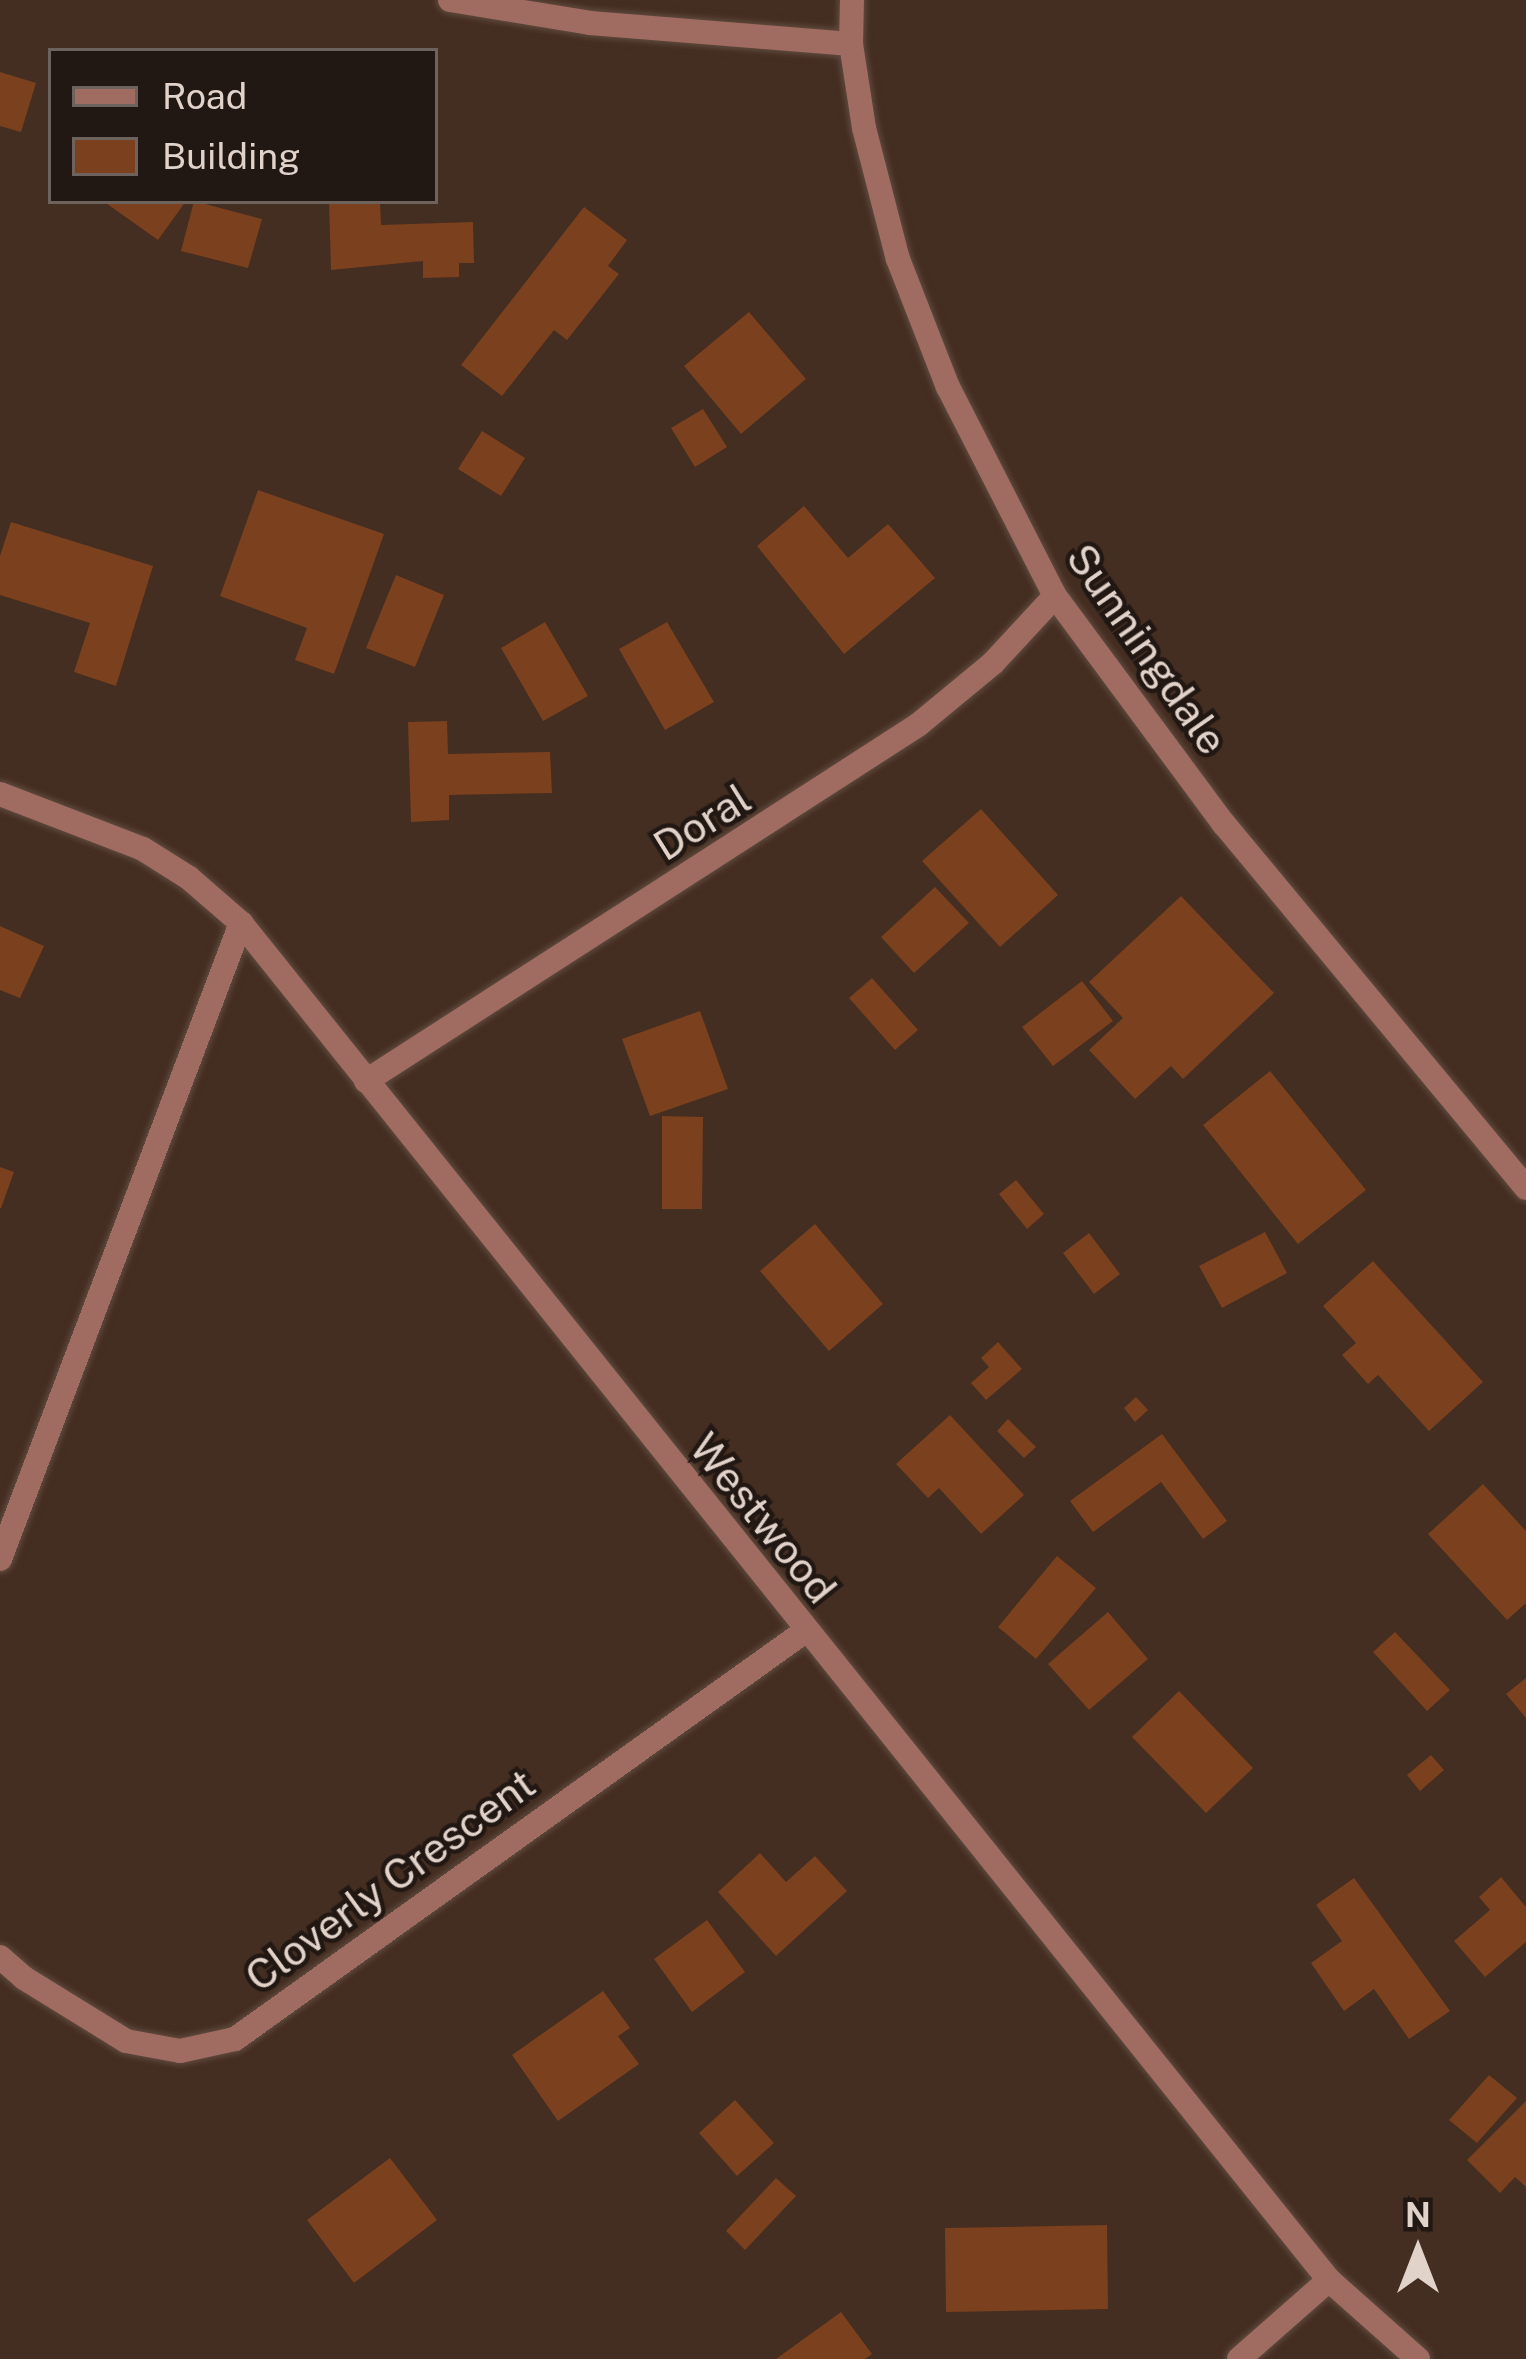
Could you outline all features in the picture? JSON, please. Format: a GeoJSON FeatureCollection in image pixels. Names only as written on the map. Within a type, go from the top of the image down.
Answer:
{"type":"FeatureCollection","features":[{"type":"Feature","properties":{"kind":"street"},"geometry":{"type":"LineString","coordinates":[[451,0],[590,23],[851,44]]}},
{"type":"Feature","properties":{"kind":"street","name":"Sunningdale"},"geometry":{"type":"LineString","coordinates":[[852,0],[851,44],[864,128],[898,259],[948,387],[1055,596],[1224,824],[1526,1188]]}},
{"type":"Feature","properties":{"kind":"street","name":"Doral"},"geometry":{"type":"LineString","coordinates":[[366,1081],[919,725],[993,662],[1055,596]]}},
{"type":"Feature","properties":{"kind":"street","name":"Westwood"},"geometry":{"type":"LineString","coordinates":[[0,794],[143,849],[189,878],[241,923],[804,1632],[1329,2280],[1418,2359]]}},
{"type":"Feature","properties":{"kind":"street"},"geometry":{"type":"LineString","coordinates":[[0,1559],[241,923]]}},
{"type":"Feature","properties":{"kind":"street","name":"Cloverly Crescent"},"geometry":{"type":"LineString","coordinates":[[0,1957],[24,1978],[126,2041],[180,2051],[236,2039],[804,1632]]}},
{"type":"Feature","properties":{"kind":"street"},"geometry":{"type":"LineString","coordinates":[[1239,2359],[1329,2280]]}},
{"type":"Feature","properties":{"kind":"building"},"geometry":{"type":"Polygon","coordinates":[[[0,72],[36,83],[21,132],[0,126],[0,72]]]}},
{"type":"Feature","properties":{"kind":"building"},"geometry":{"type":"Polygon","coordinates":[[[107,204],[184,204],[158,240],[107,204]]]}},
{"type":"Feature","properties":{"kind":"building"},"geometry":{"type":"Polygon","coordinates":[[[193,204],[262,219],[248,268],[181,251],[193,204]]]}},
{"type":"Feature","properties":{"kind":"building"},"geometry":{"type":"Polygon","coordinates":[[[329,204],[380,204],[381,225],[473,222],[474,263],[459,263],[459,277],[423,278],[423,261],[331,270],[329,204]]]}},
{"type":"Feature","properties":{"kind":"building"},"geometry":{"type":"Polygon","coordinates":[[[584,207],[627,240],[608,266],[619,274],[567,340],[554,330],[502,396],[461,365],[584,207]]]}},
{"type":"Feature","properties":{"kind":"building"},"geometry":{"type":"Polygon","coordinates":[[[749,312],[806,379],[741,434],[684,366],[749,312]]]}},
{"type":"Feature","properties":{"kind":"building"},"geometry":{"type":"Polygon","coordinates":[[[703,409],[727,447],[695,467],[671,428],[703,409]]]}},
{"type":"Feature","properties":{"kind":"building"},"geometry":{"type":"Polygon","coordinates":[[[482,431],[525,458],[501,496],[458,469],[482,431]]]}},
{"type":"Feature","properties":{"kind":"building"},"geometry":{"type":"Polygon","coordinates":[[[258,490],[384,534],[334,674],[295,660],[307,628],[220,596],[258,490]]]}},
{"type":"Feature","properties":{"kind":"building"},"geometry":{"type":"Polygon","coordinates":[[[804,506],[848,558],[888,524],[935,578],[844,654],[757,546],[804,506]]]}},
{"type":"Feature","properties":{"kind":"building"},"geometry":{"type":"Polygon","coordinates":[[[11,522],[153,566],[116,686],[74,672],[90,623],[0,595],[0,556],[11,522]]]}},
{"type":"Feature","properties":{"kind":"building"},"geometry":{"type":"Polygon","coordinates":[[[396,575],[444,595],[415,667],[366,648],[396,575]]]}},
{"type":"Feature","properties":{"kind":"building"},"geometry":{"type":"Polygon","coordinates":[[[545,622],[588,696],[543,721],[501,648],[545,622]]]}},
{"type":"Feature","properties":{"kind":"building"},"geometry":{"type":"Polygon","coordinates":[[[667,622],[714,702],[665,730],[619,649],[667,622]]]}},
{"type":"Feature","properties":{"kind":"building"},"geometry":{"type":"Polygon","coordinates":[[[447,721],[448,754],[550,752],[552,793],[449,795],[449,820],[411,822],[408,722],[447,721]]]}},
{"type":"Feature","properties":{"kind":"building"},"geometry":{"type":"Polygon","coordinates":[[[981,809],[1058,895],[1000,947],[922,861],[981,809]]]}},
{"type":"Feature","properties":{"kind":"building"},"geometry":{"type":"Polygon","coordinates":[[[935,887],[969,923],[914,973],[881,937],[935,887]]]}},
{"type":"Feature","properties":{"kind":"building"},"geometry":{"type":"Polygon","coordinates":[[[1181,896],[1274,993],[1183,1079],[1171,1066],[1135,1099],[1089,1050],[1123,1018],[1089,982],[1181,896]]]}},
{"type":"Feature","properties":{"kind":"building"},"geometry":{"type":"Polygon","coordinates":[[[0,926],[44,946],[20,998],[0,990],[0,926]]]}},
{"type":"Feature","properties":{"kind":"building"},"geometry":{"type":"Polygon","coordinates":[[[872,978],[918,1030],[895,1050],[849,998],[872,978]]]}},
{"type":"Feature","properties":{"kind":"building"},"geometry":{"type":"Polygon","coordinates":[[[1082,981],[1113,1021],[1053,1066],[1022,1027],[1082,981]]]}},
{"type":"Feature","properties":{"kind":"building"},"geometry":{"type":"Polygon","coordinates":[[[700,1011],[728,1089],[650,1116],[622,1039],[700,1011]]]}},
{"type":"Feature","properties":{"kind":"building"},"geometry":{"type":"Polygon","coordinates":[[[1270,1071],[1366,1190],[1298,1244],[1203,1125],[1270,1071]]]}},
{"type":"Feature","properties":{"kind":"building"},"geometry":{"type":"Polygon","coordinates":[[[662,1116],[703,1117],[702,1209],[662,1209],[662,1116]]]}},
{"type":"Feature","properties":{"kind":"building"},"geometry":{"type":"Polygon","coordinates":[[[0,1167],[14,1172],[1,1208],[0,1208],[0,1167]]]}},
{"type":"Feature","properties":{"kind":"building"},"geometry":{"type":"Polygon","coordinates":[[[1016,1180],[1044,1214],[1027,1229],[999,1194],[1016,1180]]]}},
{"type":"Feature","properties":{"kind":"building"},"geometry":{"type":"Polygon","coordinates":[[[815,1224],[883,1304],[829,1351],[760,1271],[815,1224]]]}},
{"type":"Feature","properties":{"kind":"building"},"geometry":{"type":"Polygon","coordinates":[[[1265,1232],[1287,1273],[1222,1308],[1199,1266],[1265,1232]]]}},
{"type":"Feature","properties":{"kind":"building"},"geometry":{"type":"Polygon","coordinates":[[[1089,1233],[1120,1274],[1094,1294],[1063,1253],[1089,1233]]]}},
{"type":"Feature","properties":{"kind":"building"},"geometry":{"type":"Polygon","coordinates":[[[1373,1261],[1483,1382],[1429,1431],[1378,1375],[1368,1384],[1342,1355],[1356,1343],[1323,1306],[1373,1261]]]}},
{"type":"Feature","properties":{"kind":"building"},"geometry":{"type":"Polygon","coordinates":[[[998,1342],[1022,1369],[986,1400],[971,1383],[989,1367],[981,1358],[998,1342]]]}},
{"type":"Feature","properties":{"kind":"building"},"geometry":{"type":"Polygon","coordinates":[[[1136,1397],[1148,1410],[1135,1422],[1124,1408],[1136,1397]]]}},
{"type":"Feature","properties":{"kind":"building"},"geometry":{"type":"Polygon","coordinates":[[[950,1415],[1024,1495],[981,1534],[939,1488],[928,1498],[896,1464],[950,1415]]]}},
{"type":"Feature","properties":{"kind":"building"},"geometry":{"type":"Polygon","coordinates":[[[1008,1419],[1036,1447],[1024,1458],[997,1431],[1008,1419]]]}},
{"type":"Feature","properties":{"kind":"building"},"geometry":{"type":"Polygon","coordinates":[[[1162,1434],[1227,1521],[1203,1539],[1161,1482],[1093,1532],[1070,1501],[1162,1434]]]}},
{"type":"Feature","properties":{"kind":"building"},"geometry":{"type":"Polygon","coordinates":[[[1483,1484],[1526,1531],[1526,1603],[1507,1620],[1428,1534],[1483,1484]]]}},
{"type":"Feature","properties":{"kind":"building"},"geometry":{"type":"Polygon","coordinates":[[[1057,1556],[1096,1588],[1036,1659],[998,1627],[1057,1556]]]}},
{"type":"Feature","properties":{"kind":"building"},"geometry":{"type":"Polygon","coordinates":[[[1108,1612],[1148,1659],[1089,1710],[1048,1664],[1108,1612]]]}},
{"type":"Feature","properties":{"kind":"building"},"geometry":{"type":"Polygon","coordinates":[[[1395,1632],[1450,1690],[1427,1711],[1373,1652],[1395,1632]]]}},
{"type":"Feature","properties":{"kind":"building"},"geometry":{"type":"Polygon","coordinates":[[[1526,1678],[1526,1718],[1506,1694],[1526,1678]]]}},
{"type":"Feature","properties":{"kind":"building"},"geometry":{"type":"Polygon","coordinates":[[[1179,1691],[1253,1768],[1206,1813],[1132,1737],[1179,1691]]]}},
{"type":"Feature","properties":{"kind":"building"},"geometry":{"type":"Polygon","coordinates":[[[1431,1755],[1444,1770],[1420,1791],[1407,1775],[1431,1755]]]}},
{"type":"Feature","properties":{"kind":"building"},"geometry":{"type":"Polygon","coordinates":[[[760,1853],[786,1882],[815,1856],[847,1891],[776,1956],[718,1892],[760,1853]]]}},
{"type":"Feature","properties":{"kind":"building"},"geometry":{"type":"Polygon","coordinates":[[[1501,1877],[1526,1907],[1526,1942],[1485,1977],[1454,1941],[1490,1910],[1479,1897],[1501,1877]]]}},
{"type":"Feature","properties":{"kind":"building"},"geometry":{"type":"Polygon","coordinates":[[[1354,1878],[1450,2011],[1409,2039],[1374,1989],[1344,2011],[1311,1963],[1342,1941],[1316,1905],[1354,1878]]]}},
{"type":"Feature","properties":{"kind":"building"},"geometry":{"type":"Polygon","coordinates":[[[707,1920],[745,1972],[692,2012],[654,1959],[707,1920]]]}},
{"type":"Feature","properties":{"kind":"building"},"geometry":{"type":"Polygon","coordinates":[[[603,1991],[630,2028],[618,2036],[639,2064],[558,2121],[512,2055],[603,1991]]]}},
{"type":"Feature","properties":{"kind":"building"},"geometry":{"type":"Polygon","coordinates":[[[1489,2075],[1517,2098],[1477,2143],[1449,2120],[1489,2075]]]}},
{"type":"Feature","properties":{"kind":"building"},"geometry":{"type":"Polygon","coordinates":[[[735,2100],[774,2143],[737,2176],[699,2133],[735,2100]]]}},
{"type":"Feature","properties":{"kind":"building"},"geometry":{"type":"Polygon","coordinates":[[[1526,2101],[1526,2187],[1515,2177],[1500,2193],[1467,2160],[1526,2101]]]}},
{"type":"Feature","properties":{"kind":"building"},"geometry":{"type":"Polygon","coordinates":[[[390,2158],[437,2220],[354,2283],[307,2220],[390,2158]]]}},
{"type":"Feature","properties":{"kind":"building"},"geometry":{"type":"Polygon","coordinates":[[[776,2178],[796,2196],[745,2250],[726,2231],[776,2178]]]}},
{"type":"Feature","properties":{"kind":"building"},"geometry":{"type":"Polygon","coordinates":[[[1107,2225],[1108,2309],[946,2312],[945,2228],[1107,2225]]]}},
{"type":"Feature","properties":{"kind":"building"},"geometry":{"type":"Polygon","coordinates":[[[841,2312],[872,2354],[865,2359],[776,2359],[841,2312]]]}}]}
